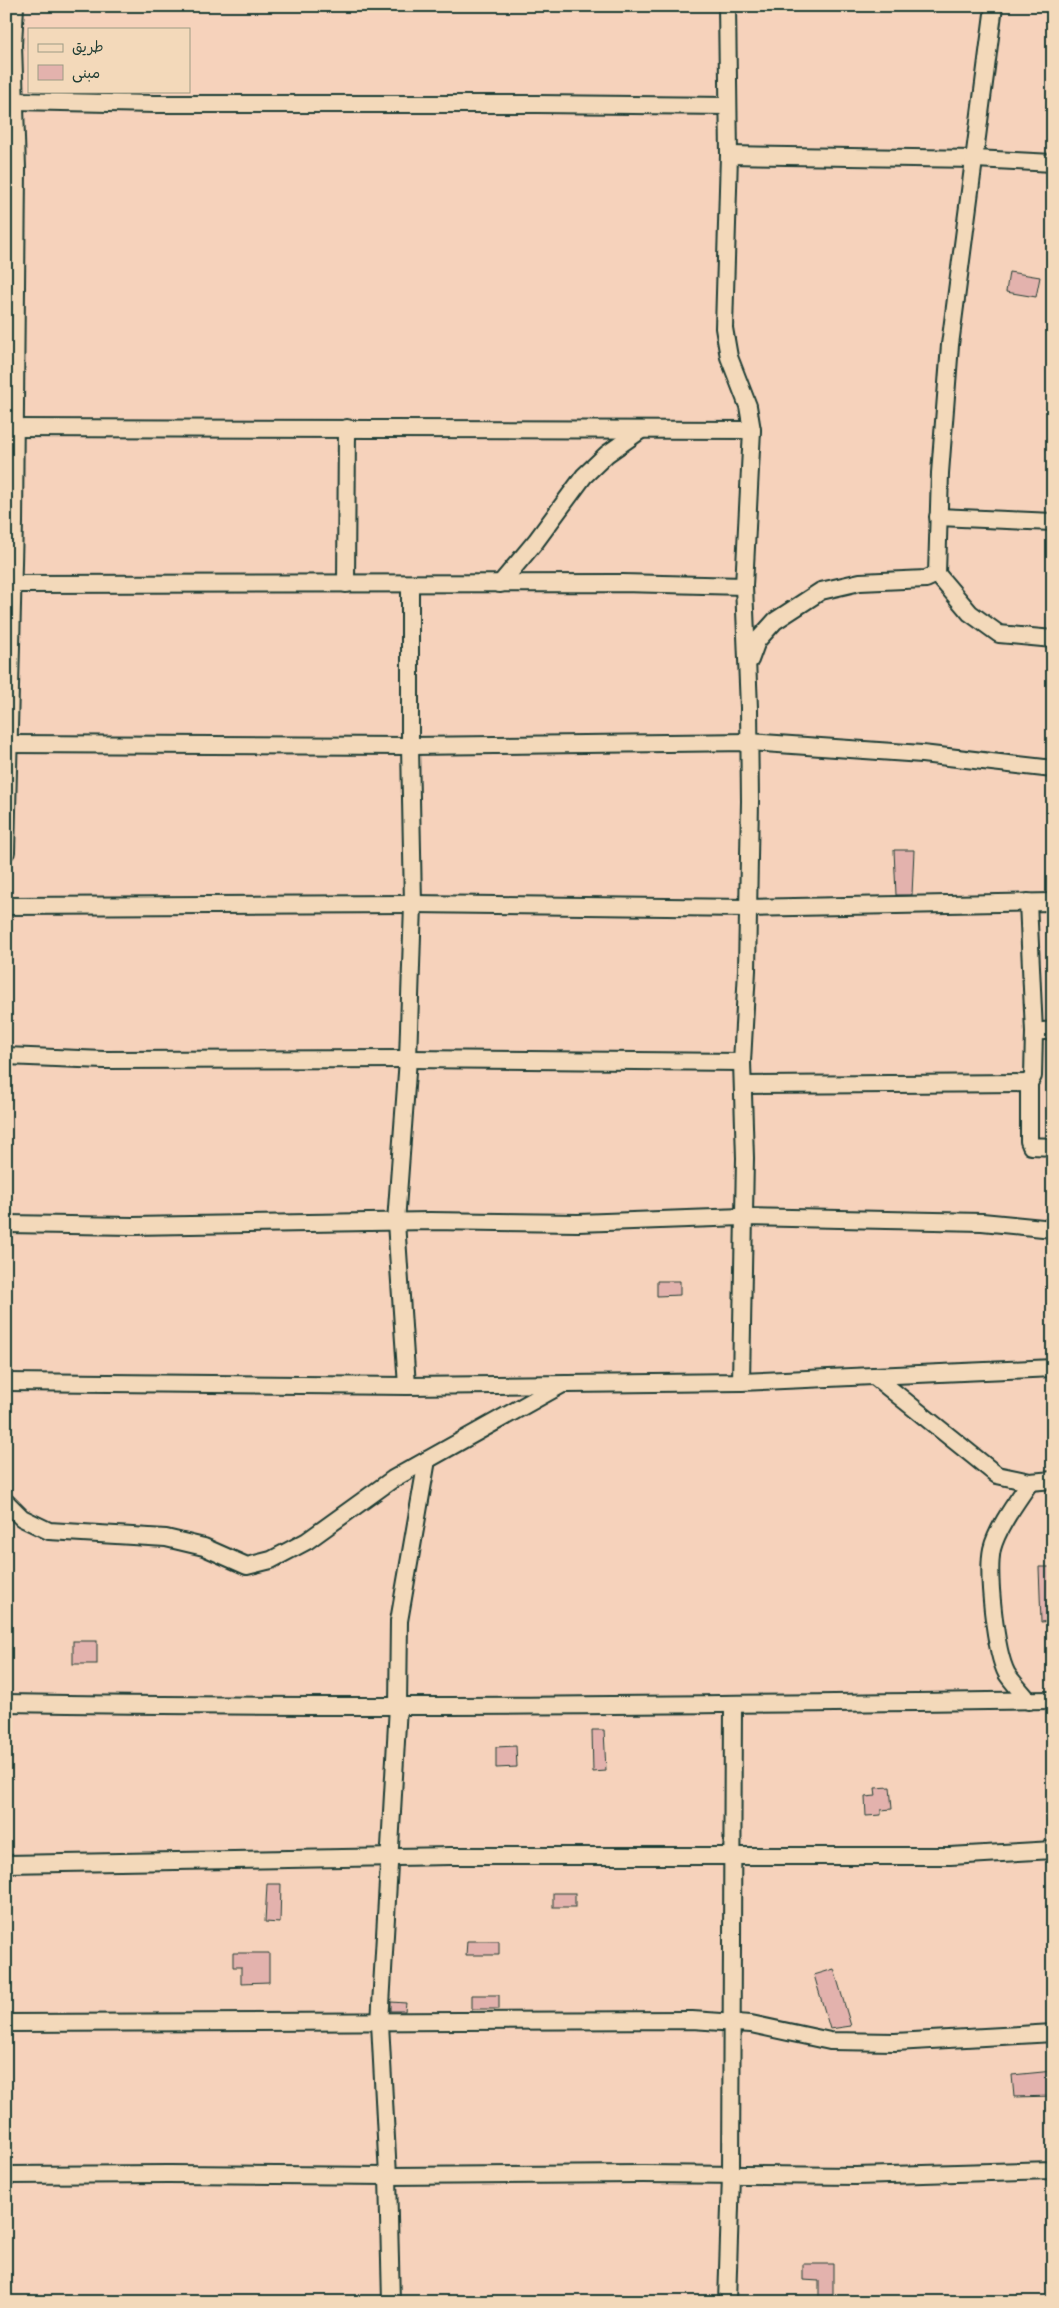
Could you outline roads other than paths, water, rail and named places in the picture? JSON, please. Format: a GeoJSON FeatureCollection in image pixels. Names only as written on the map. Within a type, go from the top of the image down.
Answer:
{"type":"FeatureCollection","features":[{"type":"Feature","properties":{"kind":"street"},"geometry":{"type":"LineString","coordinates":[[6,852],[8,677],[13,584],[10,428],[11,169],[15,101],[10,44],[15,6]]}},
{"type":"Feature","properties":{"kind":"street"},"geometry":{"type":"LineString","coordinates":[[727,6],[729,155],[724,328],[729,357],[748,406],[752,430],[744,586],[750,742],[748,970],[742,1062],[745,1158],[742,1217],[741,1382]]}},
{"type":"Feature","properties":{"kind":"street"},"geometry":{"type":"LineString","coordinates":[[994,6],[976,159],[950,345],[938,517],[937,574],[970,613],[999,634],[1053,639]]}},
{"type":"Feature","properties":{"kind":"street"},"geometry":{"type":"LineString","coordinates":[[15,101],[155,104],[728,106]]}},
{"type":"Feature","properties":{"kind":"street"},"geometry":{"type":"LineString","coordinates":[[729,155],[976,159],[1053,163]]}},
{"type":"Feature","properties":{"kind":"street"},"geometry":{"type":"LineString","coordinates":[[10,428],[752,430]]}},
{"type":"Feature","properties":{"kind":"street"},"geometry":{"type":"LineString","coordinates":[[346,584],[347,428]]}},
{"type":"Feature","properties":{"kind":"street"},"geometry":{"type":"LineString","coordinates":[[500,584],[536,541],[584,476],[607,454],[641,430]]}},
{"type":"Feature","properties":{"kind":"street"},"geometry":{"type":"LineString","coordinates":[[938,517],[1053,522]]}},
{"type":"Feature","properties":{"kind":"street"},"geometry":{"type":"LineString","coordinates":[[748,667],[757,641],[775,621],[821,590],[860,582],[926,579],[937,574]]}},
{"type":"Feature","properties":{"kind":"street"},"geometry":{"type":"LineString","coordinates":[[13,584],[622,583],[744,586]]}},
{"type":"Feature","properties":{"kind":"street"},"geometry":{"type":"LineString","coordinates":[[407,1386],[396,1222],[408,1059],[413,904],[410,746],[410,584]]}},
{"type":"Feature","properties":{"kind":"street"},"geometry":{"type":"LineString","coordinates":[[8,744],[410,746],[750,742],[922,754],[1053,769]]}},
{"type":"Feature","properties":{"kind":"street"},"geometry":{"type":"LineString","coordinates":[[1028,902],[1034,1032],[1033,1076],[1029,1083],[1029,1141],[1031,1146],[1053,1147]]}},
{"type":"Feature","properties":{"kind":"street"},"geometry":{"type":"LineString","coordinates":[[6,906],[413,904],[748,908],[1053,902]]}},
{"type":"Feature","properties":{"kind":"street"},"geometry":{"type":"LineString","coordinates":[[1034,1032],[1053,1030]]}},
{"type":"Feature","properties":{"kind":"street"},"geometry":{"type":"LineString","coordinates":[[6,1056],[104,1060],[408,1059],[742,1062]]}},
{"type":"Feature","properties":{"kind":"street"},"geometry":{"type":"LineString","coordinates":[[743,1085],[1029,1083]]}},
{"type":"Feature","properties":{"kind":"street"},"geometry":{"type":"LineString","coordinates":[[6,1224],[133,1226],[487,1221],[578,1224],[742,1217],[982,1222],[1053,1229]]}},
{"type":"Feature","properties":{"kind":"street"},"geometry":{"type":"LineString","coordinates":[[6,1382],[407,1386],[741,1382],[1053,1368]]}},
{"type":"Feature","properties":{"kind":"street"},"geometry":{"type":"LineString","coordinates":[[874,1376],[997,1474],[1030,1482],[1053,1480]]}},
{"type":"Feature","properties":{"kind":"street"},"geometry":{"type":"LineString","coordinates":[[6,1502],[22,1518],[49,1531],[166,1538],[204,1547],[247,1566],[271,1560],[307,1541],[393,1479],[562,1384]]}},
{"type":"Feature","properties":{"kind":"street"},"geometry":{"type":"LineString","coordinates":[[391,2302],[388,2176],[380,2023],[398,1706],[399,1621],[427,1460]]}},
{"type":"Feature","properties":{"kind":"street"},"geometry":{"type":"LineString","coordinates":[[1029,1701],[1007,1673],[996,1639],[992,1594],[992,1548],[1008,1514],[1030,1482]]}},
{"type":"Feature","properties":{"kind":"street"},"geometry":{"type":"LineString","coordinates":[[6,1703],[233,1707],[1053,1700]]}},
{"type":"Feature","properties":{"kind":"street"},"geometry":{"type":"LineString","coordinates":[[727,2302],[731,2175],[733,1704]]}},
{"type":"Feature","properties":{"kind":"street"},"geometry":{"type":"LineString","coordinates":[[6,1864],[388,1858],[950,1856],[1053,1850]]}},
{"type":"Feature","properties":{"kind":"street"},"geometry":{"type":"LineString","coordinates":[[6,2023],[380,2023],[692,2020],[751,2024],[830,2042],[895,2042],[1053,2033]]}},
{"type":"Feature","properties":{"kind":"street"},"geometry":{"type":"LineString","coordinates":[[6,2176],[169,2174],[856,2176],[1053,2170]]}}]}
